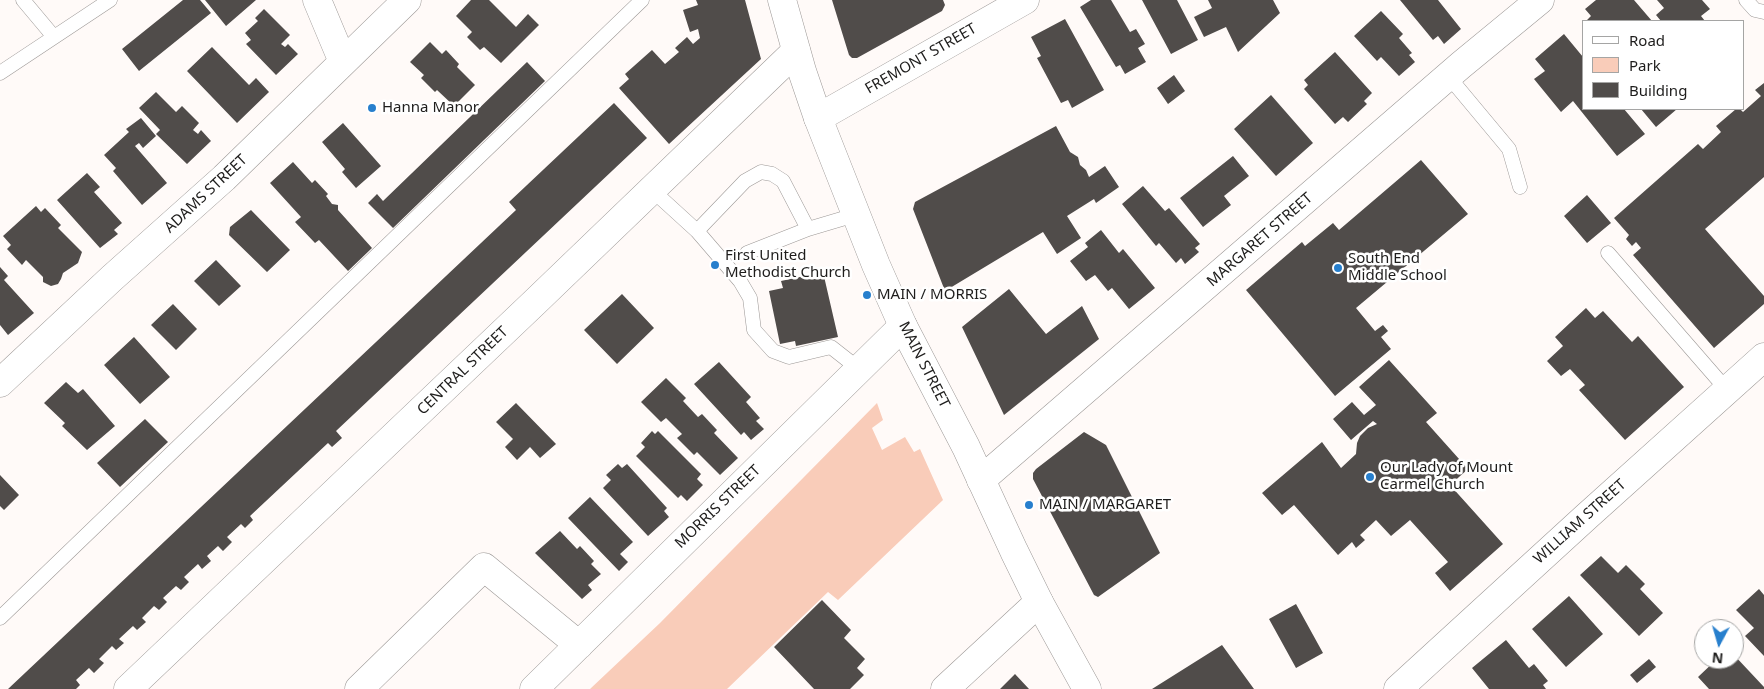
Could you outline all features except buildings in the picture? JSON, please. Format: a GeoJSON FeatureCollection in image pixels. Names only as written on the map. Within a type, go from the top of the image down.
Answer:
{"type":"FeatureCollection","features":[{"type":"Feature","properties":{"kind":"street"},"geometry":{"type":"LineString","coordinates":[[318,0],[343,62]]}},
{"type":"Feature","properties":{"kind":"street","name":"ADAMS STREET"},"geometry":{"type":"LineString","coordinates":[[0,383],[112,278],[224,178],[407,0]]}},
{"type":"Feature","properties":{"kind":"street","name":"MAIN STREET"},"geometry":{"type":"LineString","coordinates":[[782,0],[818,118],[855,215],[903,326],[981,480],[1039,602],[1087,689]]}},
{"type":"Feature","properties":{"kind":"street","name":"FREMONT STREET"},"geometry":{"type":"LineString","coordinates":[[818,118],[1025,0]]}},
{"type":"Feature","properties":{"kind":"street","name":"MARGARET STREET"},"geometry":{"type":"LineString","coordinates":[[981,480],[1540,0]]}},
{"type":"Feature","properties":{"kind":"street","name":"CENTRAL STREET"},"geometry":{"type":"LineString","coordinates":[[128,689],[796,51]]}},
{"type":"Feature","properties":{"kind":"street","name":"MORRIS STREET"},"geometry":{"type":"LineString","coordinates":[[534,689],[903,326]]}},
{"type":"Feature","properties":{"kind":"street","name":"WILLIAM STREET"},"geometry":{"type":"LineString","coordinates":[[1398,689],[1764,357]]}},
{"type":"Feature","properties":{"kind":"street"},"geometry":{"type":"LineString","coordinates":[[359,689],[484,567],[579,645]]}},
{"type":"Feature","properties":{"kind":"street"},"geometry":{"type":"LineString","coordinates":[[945,689],[1039,602]]}},
{"type":"Feature","properties":{"kind":"lane"},"geometry":{"type":"LineString","coordinates":[[23,0],[54,38]]}},
{"type":"Feature","properties":{"kind":"lane"},"geometry":{"type":"LineString","coordinates":[[0,73],[110,0]]}},
{"type":"Feature","properties":{"kind":"lane"},"geometry":{"type":"LineString","coordinates":[[0,618],[642,0]]}},
{"type":"Feature","properties":{"kind":"lane"},"geometry":{"type":"LineString","coordinates":[[1746,0],[1755,10],[1764,12]]}},
{"type":"Feature","properties":{"kind":"lane"},"geometry":{"type":"LineString","coordinates":[[1449,77],[1509,149],[1520,186]]}},
{"type":"Feature","properties":{"kind":"lane"},"geometry":{"type":"LineString","coordinates":[[697,231],[745,181],[761,172],[772,174],[783,181],[808,229]]}},
{"type":"Feature","properties":{"kind":"lane"},"geometry":{"type":"LineString","coordinates":[[652,190],[697,231],[740,281],[750,298],[754,330],[773,351],[789,357],[831,347],[859,369]]}},
{"type":"Feature","properties":{"kind":"lane"},"geometry":{"type":"LineString","coordinates":[[748,253],[808,229],[855,215]]}},
{"type":"Feature","properties":{"kind":"lane"},"geometry":{"type":"LineString","coordinates":[[1608,253],[1727,390]]}},
{"type":"Feature","properties":{"kind":"green space"},"geometry":{"type":"Polygon","coordinates":[[[877,403],[883,420],[872,428],[882,450],[905,437],[914,452],[920,449],[943,500],[838,600],[828,592],[727,689],[590,689],[660,623],[877,403]]]}},
{"type":"Feature","properties":{"kind":"place","name":"Hanna Manor"},"geometry":{"type":"Point","coordinates":[372,108]}},
{"type":"Feature","properties":{"kind":"place","name":"First United Methodist Church"},"geometry":{"type":"Point","coordinates":[715,265]}},
{"type":"Feature","properties":{"kind":"place","name":"South End Middle School"},"geometry":{"type":"Point","coordinates":[1338,268]}},
{"type":"Feature","properties":{"kind":"place","name":"MAIN / MORRIS"},"geometry":{"type":"Point","coordinates":[867,295]}},
{"type":"Feature","properties":{"kind":"place","name":"Our Lady of Mount Carmel Church"},"geometry":{"type":"Point","coordinates":[1370,477]}},
{"type":"Feature","properties":{"kind":"place","name":"MAIN / MARGARET"},"geometry":{"type":"Point","coordinates":[1029,505]}}]}
